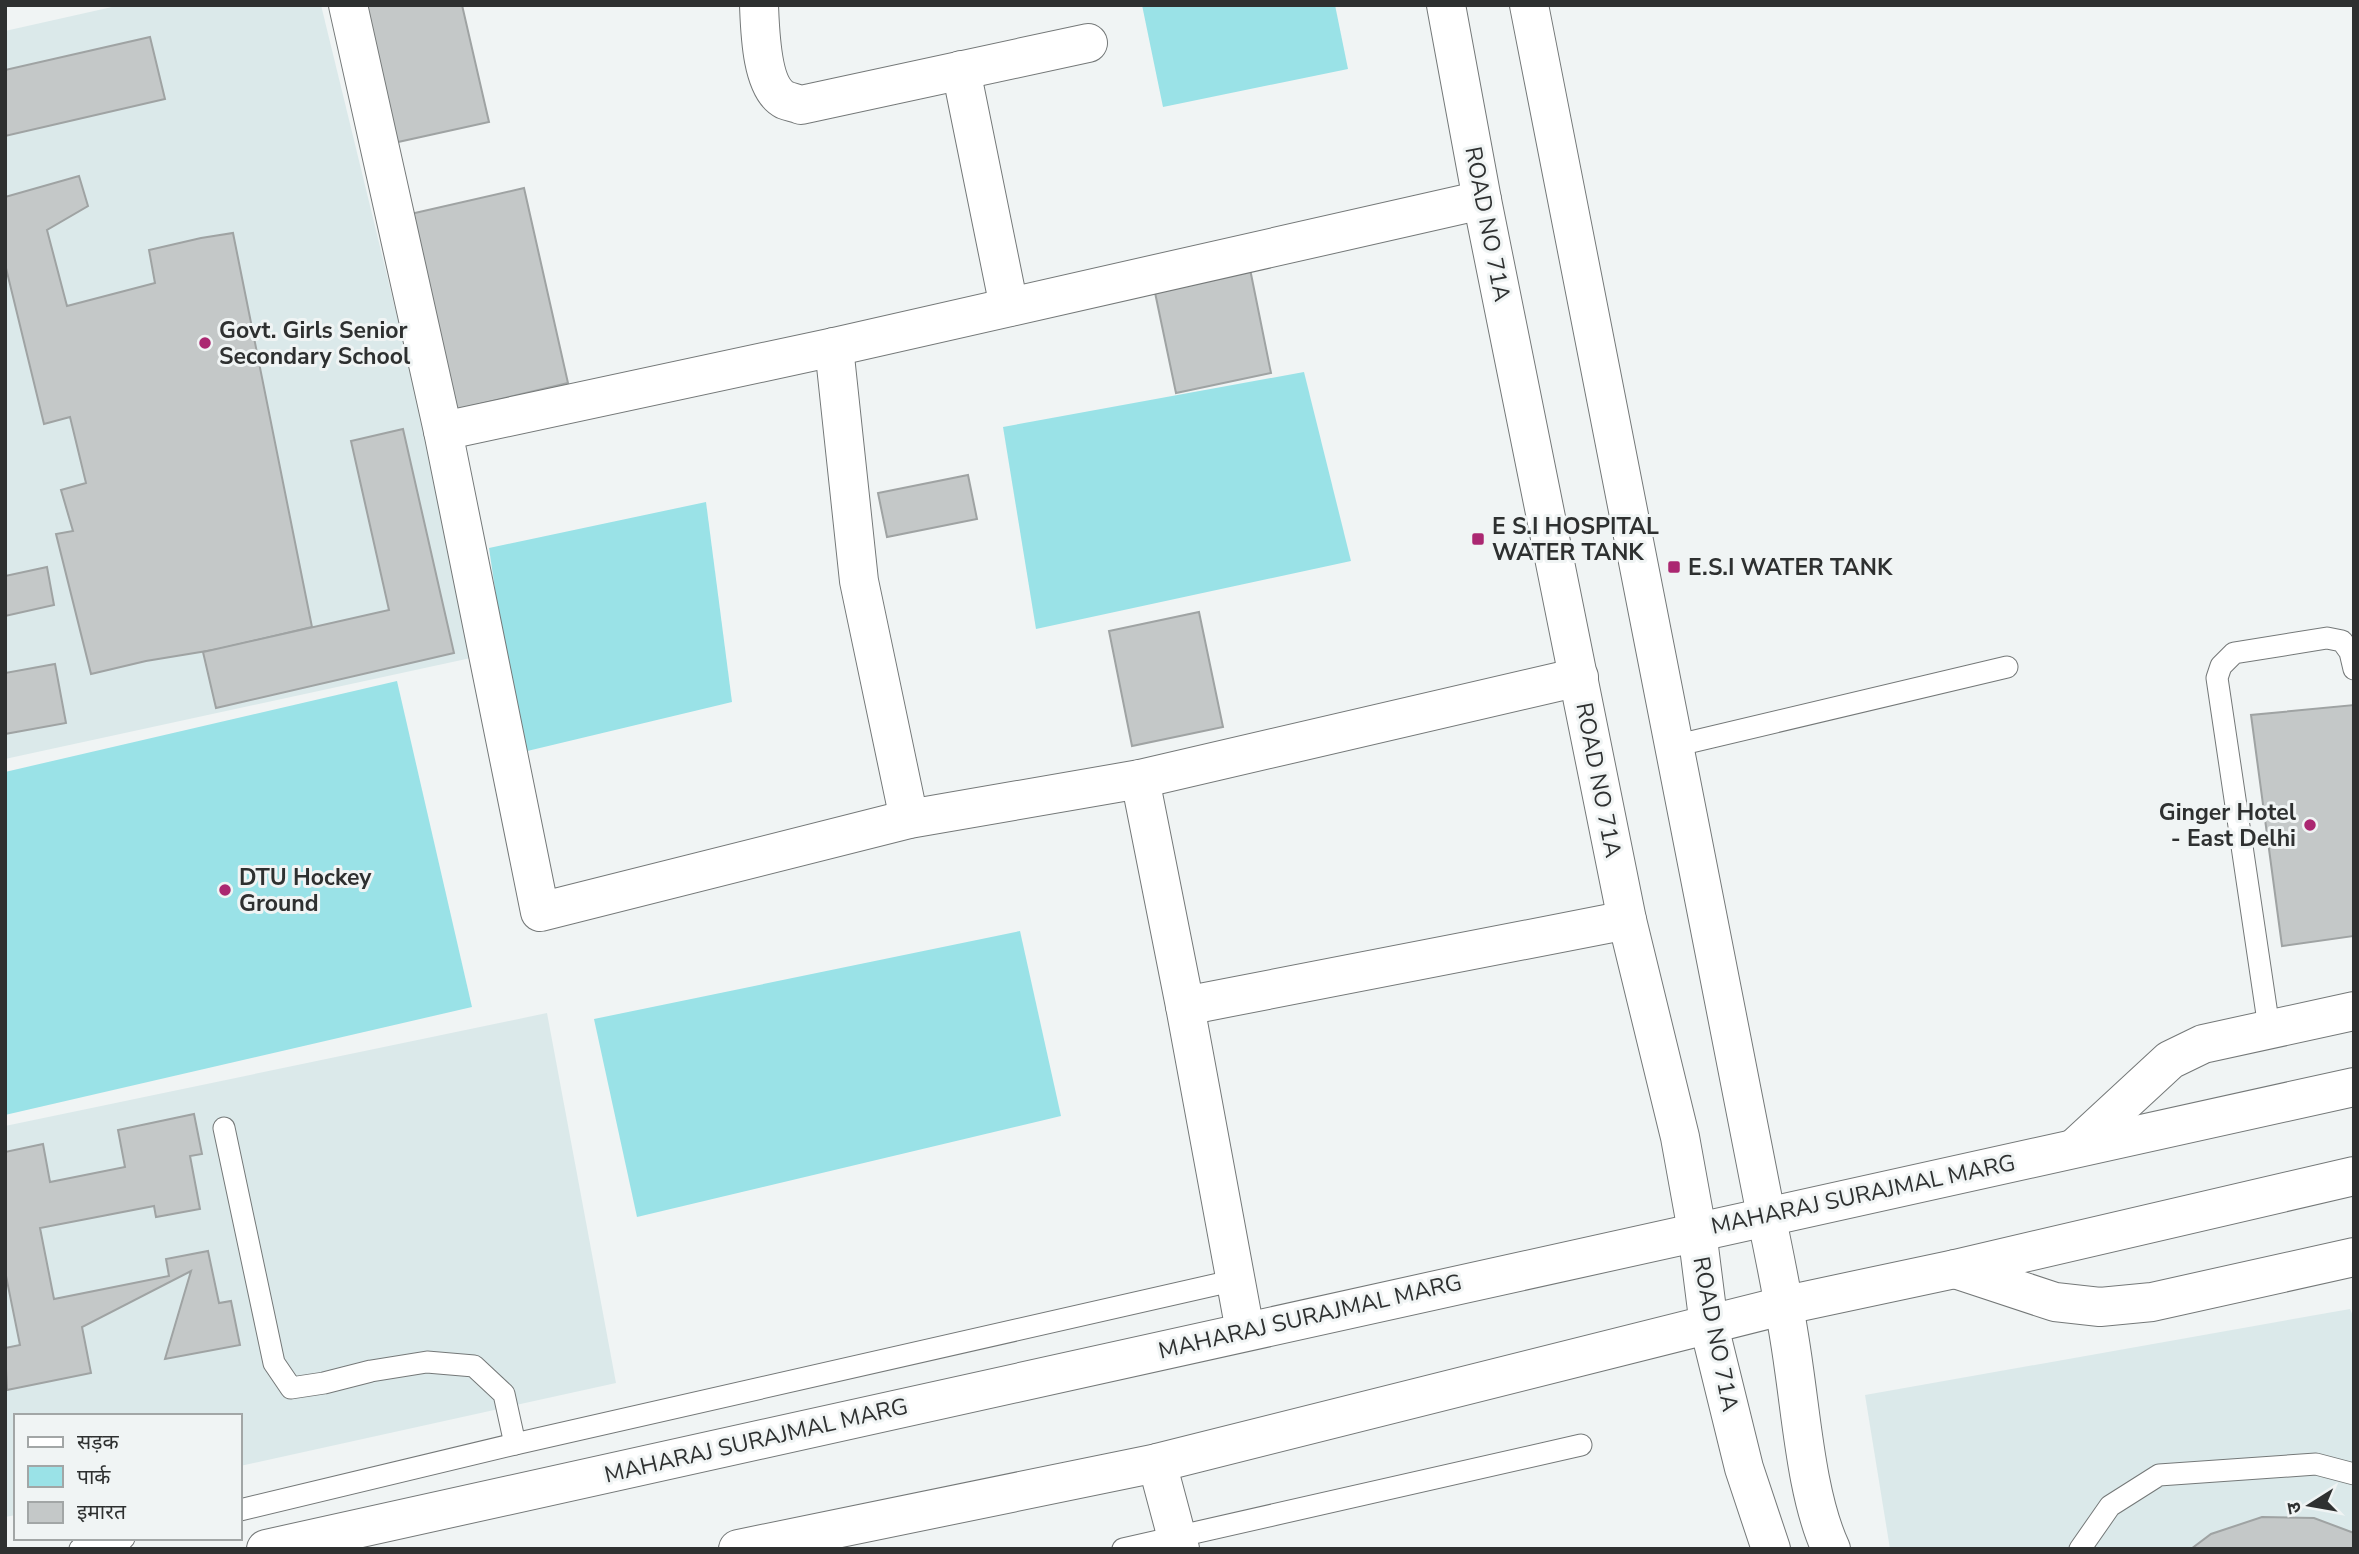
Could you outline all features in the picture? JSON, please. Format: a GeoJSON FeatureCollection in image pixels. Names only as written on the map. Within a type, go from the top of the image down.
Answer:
{"type":"FeatureCollection","features":[{"type":"Feature","properties":{"kind":"street"},"geometry":{"type":"LineString","coordinates":[[348,5],[443,431],[540,912],[909,819],[1140,779],[1579,677]]}},
{"type":"Feature","properties":{"kind":"street"},"geometry":{"type":"LineString","coordinates":[[759,5],[761,41],[769,81],[783,99],[801,105],[1088,43]]}},
{"type":"Feature","properties":{"kind":"street","name":"ROAD NO 71A"},"geometry":{"type":"LineString","coordinates":[[1446,5],[1482,200],[1627,920],[1680,1137],[1697,1231],[1709,1325],[1744,1468],[1771,1549]]}},
{"type":"Feature","properties":{"kind":"street"},"geometry":{"type":"LineString","coordinates":[[1530,5],[1766,1215],[1786,1305],[1805,1449],[1823,1532],[1831,1549]]}},
{"type":"Feature","properties":{"kind":"street"},"geometry":{"type":"LineString","coordinates":[[961,70],[1009,307]]}},
{"type":"Feature","properties":{"kind":"street"},"geometry":{"type":"LineString","coordinates":[[443,431],[834,347],[1482,200]]}},
{"type":"Feature","properties":{"kind":"street"},"geometry":{"type":"LineString","coordinates":[[834,347],[859,581],[909,819]]}},
{"type":"Feature","properties":{"kind":"street"},"geometry":{"type":"LineString","coordinates":[[1140,779],[1245,1331]]}},
{"type":"Feature","properties":{"kind":"street"},"geometry":{"type":"LineString","coordinates":[[1185,1006],[1627,920]]}},
{"type":"Feature","properties":{"kind":"street"},"geometry":{"type":"LineString","coordinates":[[2076,1147],[2170,1060],[2203,1044],[2354,1011]]}},
{"type":"Feature","properties":{"kind":"street","name":"MAHARAJ SURAJMAL MARG"},"geometry":{"type":"LineString","coordinates":[[266,1549],[2354,1087]]}},
{"type":"Feature","properties":{"kind":"street"},"geometry":{"type":"LineString","coordinates":[[738,1549],[1157,1463],[1786,1305],[1955,1269],[2354,1176]]}},
{"type":"Feature","properties":{"kind":"street"},"geometry":{"type":"LineString","coordinates":[[1955,1269],[2055,1302],[2100,1307],[2152,1302],[2354,1257]]}},
{"type":"Feature","properties":{"kind":"street"},"geometry":{"type":"LineString","coordinates":[[1157,1463],[1178,1543]]}},
{"type":"Feature","properties":{"kind":"lane"},"geometry":{"type":"LineString","coordinates":[[2269,1028],[2217,678],[2221,666],[2234,653],[2327,638],[2342,641],[2350,652],[2354,668]]}},
{"type":"Feature","properties":{"kind":"lane"},"geometry":{"type":"LineString","coordinates":[[1674,746],[2007,667]]}},
{"type":"Feature","properties":{"kind":"lane"},"geometry":{"type":"LineString","coordinates":[[224,1128],[274,1363],[291,1388],[427,1362],[474,1366],[504,1394],[515,1444]]}},
{"type":"Feature","properties":{"kind":"lane"},"geometry":{"type":"LineString","coordinates":[[242,1510],[515,1444],[1236,1280]]}},
{"type":"Feature","properties":{"kind":"lane"},"geometry":{"type":"LineString","coordinates":[[1123,1549],[1178,1543],[1581,1445]]}},
{"type":"Feature","properties":{"kind":"lane"},"geometry":{"type":"LineString","coordinates":[[2080,1549],[2110,1506],[2159,1475],[2316,1464],[2354,1474]]}},
{"type":"Feature","properties":{"kind":"lane"},"geometry":{"type":"LineString","coordinates":[[80,1549],[116,1540]]}},
{"type":"Feature","properties":{"kind":"shaded area","name":"Govt. Girls Senior Secondary School"},"geometry":{"type":"Polygon","coordinates":[[[121,5],[321,5],[480,656],[5,759],[5,31],[121,5]]]}},
{"type":"Feature","properties":{"kind":"shaded area"},"geometry":{"type":"Polygon","coordinates":[[[547,1013],[616,1383],[242,1466],[242,1414],[14,1414],[14,1515],[5,1517],[5,1126],[547,1013]]]}},
{"type":"Feature","properties":{"kind":"shaded area"},"geometry":{"type":"Polygon","coordinates":[[[2350,1309],[2354,1318],[2354,1549],[1890,1549],[1865,1395],[2350,1309]]]}},
{"type":"Feature","properties":{"kind":"green space"},"geometry":{"type":"Polygon","coordinates":[[[1142,5],[1335,5],[1348,69],[1163,107],[1142,5]]]}},
{"type":"Feature","properties":{"kind":"green space"},"geometry":{"type":"Polygon","coordinates":[[[1304,372],[1351,561],[1036,629],[1003,427],[1304,372]]]}},
{"type":"Feature","properties":{"kind":"green space"},"geometry":{"type":"Polygon","coordinates":[[[706,502],[732,702],[519,753],[489,548],[706,502]]]}},
{"type":"Feature","properties":{"kind":"green space","name":"DTU Hockey Ground"},"geometry":{"type":"Polygon","coordinates":[[[397,681],[472,1007],[5,1115],[5,772],[397,681]]]}},
{"type":"Feature","properties":{"kind":"green space"},"geometry":{"type":"Polygon","coordinates":[[[1020,931],[1061,1116],[637,1217],[594,1019],[1020,931]]]}},
{"type":"Feature","properties":{"kind":"building"},"geometry":{"type":"Polygon","coordinates":[[[357,5],[462,5],[489,122],[389,144],[357,5]]]}},
{"type":"Feature","properties":{"kind":"building"},"geometry":{"type":"Polygon","coordinates":[[[150,37],[165,99],[5,136],[5,70],[150,37]]]}},
{"type":"Feature","properties":{"kind":"building"},"geometry":{"type":"Polygon","coordinates":[[[79,176],[88,206],[47,230],[67,306],[155,283],[149,250],[233,233],[312,627],[219,649],[146,661],[91,674],[56,534],[73,531],[61,490],[86,483],[70,417],[44,424],[5,264],[5,197],[79,176]]]}},
{"type":"Feature","properties":{"kind":"building"},"geometry":{"type":"Polygon","coordinates":[[[524,188],[568,383],[451,411],[406,215],[524,188]]]}},
{"type":"Feature","properties":{"kind":"building"},"geometry":{"type":"Polygon","coordinates":[[[1249,264],[1271,373],[1176,393],[1153,283],[1249,264]]]}},
{"type":"Feature","properties":{"kind":"building"},"geometry":{"type":"Polygon","coordinates":[[[403,429],[454,653],[216,708],[203,652],[389,610],[351,441],[403,429]]]}},
{"type":"Feature","properties":{"kind":"building"},"geometry":{"type":"Polygon","coordinates":[[[968,475],[977,519],[887,537],[878,493],[968,475]]]}},
{"type":"Feature","properties":{"kind":"building"},"geometry":{"type":"Polygon","coordinates":[[[47,567],[54,605],[5,616],[5,576],[47,567]]]}},
{"type":"Feature","properties":{"kind":"building"},"geometry":{"type":"Polygon","coordinates":[[[1199,612],[1223,727],[1132,746],[1109,631],[1199,612]]]}},
{"type":"Feature","properties":{"kind":"building"},"geometry":{"type":"Polygon","coordinates":[[[55,664],[66,723],[5,734],[5,673],[55,664]]]}},
{"type":"Feature","properties":{"kind":"building","name":"Ginger Hotel - East Delhi"},"geometry":{"type":"Polygon","coordinates":[[[2354,705],[2354,936],[2282,946],[2251,715],[2354,705]]]}},
{"type":"Feature","properties":{"kind":"building"},"geometry":{"type":"Polygon","coordinates":[[[194,1114],[202,1154],[190,1156],[200,1209],[156,1217],[154,1206],[40,1228],[54,1299],[169,1276],[166,1259],[208,1251],[219,1303],[231,1301],[240,1345],[165,1359],[191,1271],[82,1327],[91,1373],[7,1390],[5,1348],[20,1345],[5,1271],[5,1152],[43,1144],[50,1182],[125,1167],[118,1130],[194,1114]]]}},
{"type":"Feature","properties":{"kind":"building"},"geometry":{"type":"Polygon","coordinates":[[[2262,1517],[2314,1518],[2354,1533],[2354,1549],[2191,1549],[2211,1534],[2262,1517]]]}},
{"type":"Feature","properties":{"kind":"place","name":"Govt. Girls Senior Secondary School"},"geometry":{"type":"Point","coordinates":[205,343]}},
{"type":"Feature","properties":{"kind":"place","name":"E S.I HOSPITAL WATER TANK"},"geometry":{"type":"Point","coordinates":[1478,539]}},
{"type":"Feature","properties":{"kind":"place","name":"E.S.I WATER TANK"},"geometry":{"type":"Point","coordinates":[1674,567]}},
{"type":"Feature","properties":{"kind":"place","name":"Ginger Hotel - East Delhi"},"geometry":{"type":"Point","coordinates":[2310,825]}},
{"type":"Feature","properties":{"kind":"place","name":"DTU Hockey Ground"},"geometry":{"type":"Point","coordinates":[225,890]}}]}
